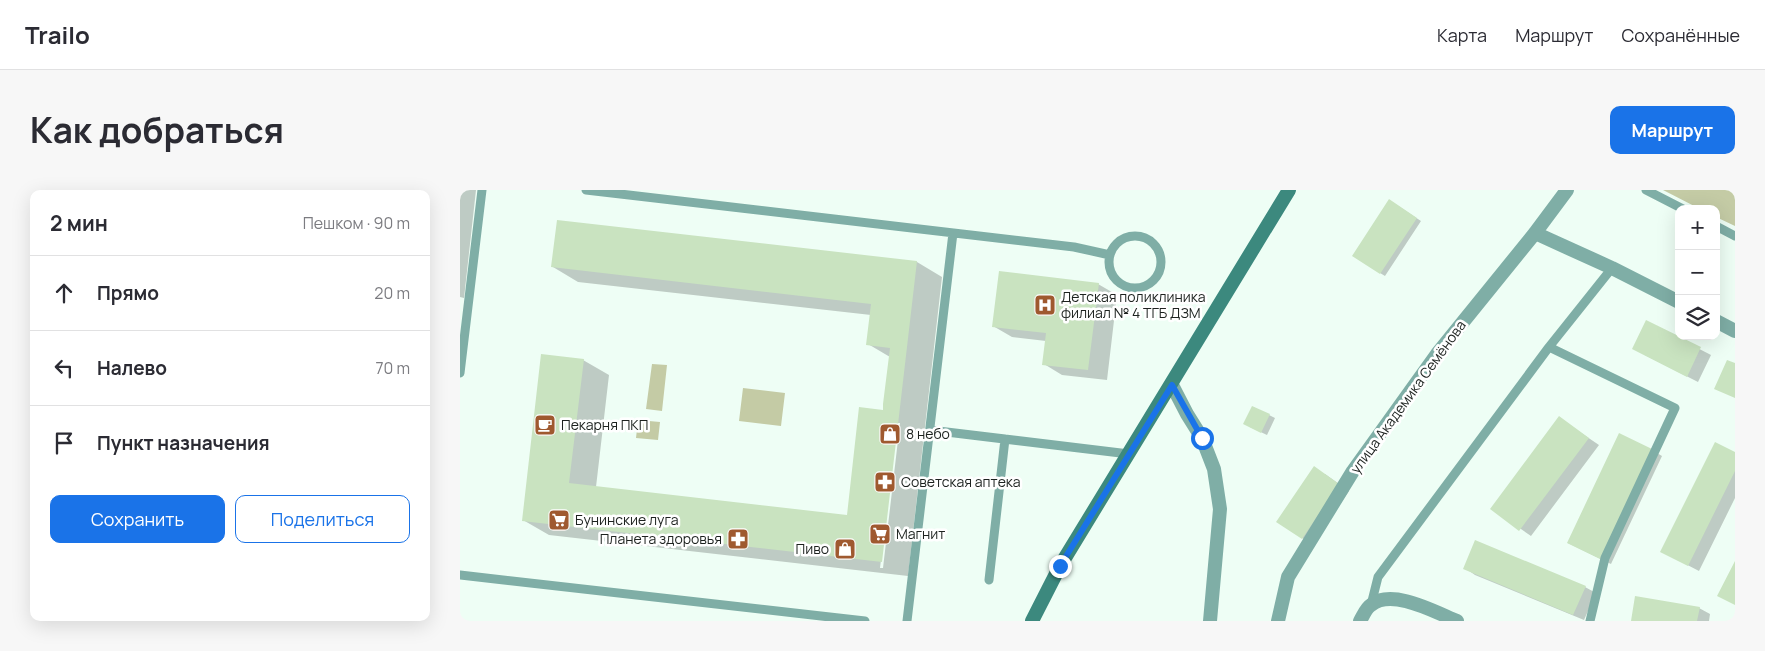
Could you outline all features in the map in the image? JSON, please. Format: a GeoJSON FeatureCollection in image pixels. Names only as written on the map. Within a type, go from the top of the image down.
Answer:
{"type":"FeatureCollection","features":[{"type":"Feature","properties":{"kind":"main road"},"geometry":{"type":"LineString","coordinates":[[1032,621],[1060,566],[1172,385],[1289,190]]}},
{"type":"Feature","properties":{"kind":"street","name":"улица Академика Семёнова"},"geometry":{"type":"LineString","coordinates":[[1278,621],[1288,577],[1353,471],[1437,354],[1535,233],[1567,190]]}},
{"type":"Feature","properties":{"kind":"street"},"geometry":{"type":"LineString","coordinates":[[1535,233],[1612,268],[1675,300]]}},
{"type":"Feature","properties":{"kind":"street"},"geometry":{"type":"LineString","coordinates":[[1720,323],[1735,330]]}},
{"type":"Feature","properties":{"kind":"street"},"geometry":{"type":"LineString","coordinates":[[1172,385],[1202,438],[1214,469],[1220,509],[1210,621]]}},
{"type":"Feature","properties":{"kind":"street"},"geometry":{"type":"LineString","coordinates":[[1360,621],[1371,605],[1385,599],[1400,598],[1457,621]]}},
{"type":"Feature","properties":{"kind":"lane"},"geometry":{"type":"LineString","coordinates":[[460,373],[461,350],[482,190]]}},
{"type":"Feature","properties":{"kind":"lane"},"geometry":{"type":"LineString","coordinates":[[586,190],[1074,246],[1110,255]]}},
{"type":"Feature","properties":{"kind":"lane"},"geometry":{"type":"LineString","coordinates":[[1646,190],[1675,205]]}},
{"type":"Feature","properties":{"kind":"lane"},"geometry":{"type":"LineString","coordinates":[[1720,228],[1735,236]]}},
{"type":"Feature","properties":{"kind":"lane"},"geometry":{"type":"LineString","coordinates":[[907,621],[953,233]]}},
{"type":"Feature","properties":{"kind":"lane"},"geometry":{"type":"LineString","coordinates":[[1136,236],[1147,239],[1156,246],[1161,257],[1161,268],[1156,278],[1147,286],[1136,288],[1125,286],[1111,272],[1110,255],[1116,245],[1125,238],[1136,236]]}},
{"type":"Feature","properties":{"kind":"lane"},"geometry":{"type":"LineString","coordinates":[[1371,605],[1378,578],[1549,347],[1612,268]]}},
{"type":"Feature","properties":{"kind":"lane"},"geometry":{"type":"LineString","coordinates":[[1549,347],[1675,408],[1605,558],[1590,621]]}},
{"type":"Feature","properties":{"kind":"lane"},"geometry":{"type":"LineString","coordinates":[[930,430],[1128,454]]}},
{"type":"Feature","properties":{"kind":"lane"},"geometry":{"type":"LineString","coordinates":[[989,580],[1005,439]]}},
{"type":"Feature","properties":{"kind":"lane"},"geometry":{"type":"LineString","coordinates":[[460,575],[865,621]]}},
{"type":"Feature","properties":{"kind":"green space"},"geometry":{"type":"Polygon","coordinates":[[[1663,190],[1735,190],[1735,226],[1720,219],[1720,205],[1692,205],[1663,190]]]}},
{"type":"Feature","properties":{"kind":"green space"},"geometry":{"type":"Polygon","coordinates":[[[652,364],[667,365],[662,411],[646,409],[652,364]]]}},
{"type":"Feature","properties":{"kind":"green space"},"geometry":{"type":"Polygon","coordinates":[[[743,388],[785,393],[781,426],[739,421],[743,388]]]}},
{"type":"Feature","properties":{"kind":"green space"},"geometry":{"type":"Polygon","coordinates":[[[638,420],[660,422],[658,440],[636,438],[638,420]]]}},
{"type":"Feature","properties":{"kind":"building"},"geometry":{"type":"Polygon","coordinates":[[[1389,199],[1417,218],[1380,274],[1352,256],[1389,199]]]}},
{"type":"Feature","properties":{"kind":"building"},"geometry":{"type":"Polygon","coordinates":[[[557,220],[917,261],[882,562],[522,521],[541,354],[584,359],[569,483],[847,515],[859,407],[883,410],[890,348],[866,345],[871,304],[551,267],[557,220]]]}},
{"type":"Feature","properties":{"kind":"building","name":"Детская поликлиника филиал № 4 ТГБ ДЗМ"},"geometry":{"type":"Polygon","coordinates":[[[999,271],[1099,283],[1088,370],[1042,365],[1046,333],[992,327],[999,271]]]}},
{"type":"Feature","properties":{"kind":"building"},"geometry":{"type":"Polygon","coordinates":[[[1646,320],[1675,334],[1675,340],[1687,340],[1701,347],[1687,377],[1632,349],[1646,320]]]}},
{"type":"Feature","properties":{"kind":"building"},"geometry":{"type":"Polygon","coordinates":[[[1727,360],[1735,363],[1735,398],[1714,389],[1727,360]]]}},
{"type":"Feature","properties":{"kind":"building"},"geometry":{"type":"Polygon","coordinates":[[[1252,406],[1270,414],[1261,433],[1243,424],[1252,406]]]}},
{"type":"Feature","properties":{"kind":"building"},"geometry":{"type":"Polygon","coordinates":[[[1559,416],[1589,438],[1519,531],[1490,509],[1559,416]]]}},
{"type":"Feature","properties":{"kind":"building"},"geometry":{"type":"Polygon","coordinates":[[[1619,433],[1652,449],[1600,559],[1567,543],[1619,433]]]}},
{"type":"Feature","properties":{"kind":"building"},"geometry":{"type":"Polygon","coordinates":[[[1715,442],[1735,452],[1735,471],[1688,566],[1660,552],[1715,442]]]}},
{"type":"Feature","properties":{"kind":"building"},"geometry":{"type":"Polygon","coordinates":[[[1314,466],[1339,484],[1302,539],[1276,522],[1314,466]]]}},
{"type":"Feature","properties":{"kind":"building"},"geometry":{"type":"Polygon","coordinates":[[[1475,540],[1586,586],[1573,615],[1463,569],[1475,540]]]}},
{"type":"Feature","properties":{"kind":"building"},"geometry":{"type":"Polygon","coordinates":[[[1735,561],[1735,605],[1717,596],[1735,561]]]}},
{"type":"Feature","properties":{"kind":"building"},"geometry":{"type":"Polygon","coordinates":[[[1635,596],[1700,607],[1697,621],[1631,621],[1635,596]]]}},
{"type":"Feature","properties":{"kind":"place","name":"Детская поликлиника филиал № 4 ТГБ ДЗМ"},"geometry":{"type":"Point","coordinates":[1045,305]}},
{"type":"Feature","properties":{"kind":"place","name":"Пекарня ПКП"},"geometry":{"type":"Point","coordinates":[545,425]}},
{"type":"Feature","properties":{"kind":"place","name":"8 небо"},"geometry":{"type":"Point","coordinates":[890,434]}},
{"type":"Feature","properties":{"kind":"place","name":"Советская аптека"},"geometry":{"type":"Point","coordinates":[885,482]}},
{"type":"Feature","properties":{"kind":"place","name":"Бунинские луга"},"geometry":{"type":"Point","coordinates":[559,520]}},
{"type":"Feature","properties":{"kind":"place","name":"Магнит"},"geometry":{"type":"Point","coordinates":[880,534]}},
{"type":"Feature","properties":{"kind":"place","name":"Планета здоровья"},"geometry":{"type":"Point","coordinates":[738,539]}},
{"type":"Feature","properties":{"kind":"place","name":"Пиво"},"geometry":{"type":"Point","coordinates":[845,549]}},
{"type":"Feature","properties":{"kind":"route"},"geometry":{"type":"LineString","coordinates":[[1060,566],[1172,385],[1202,438]]}}]}
